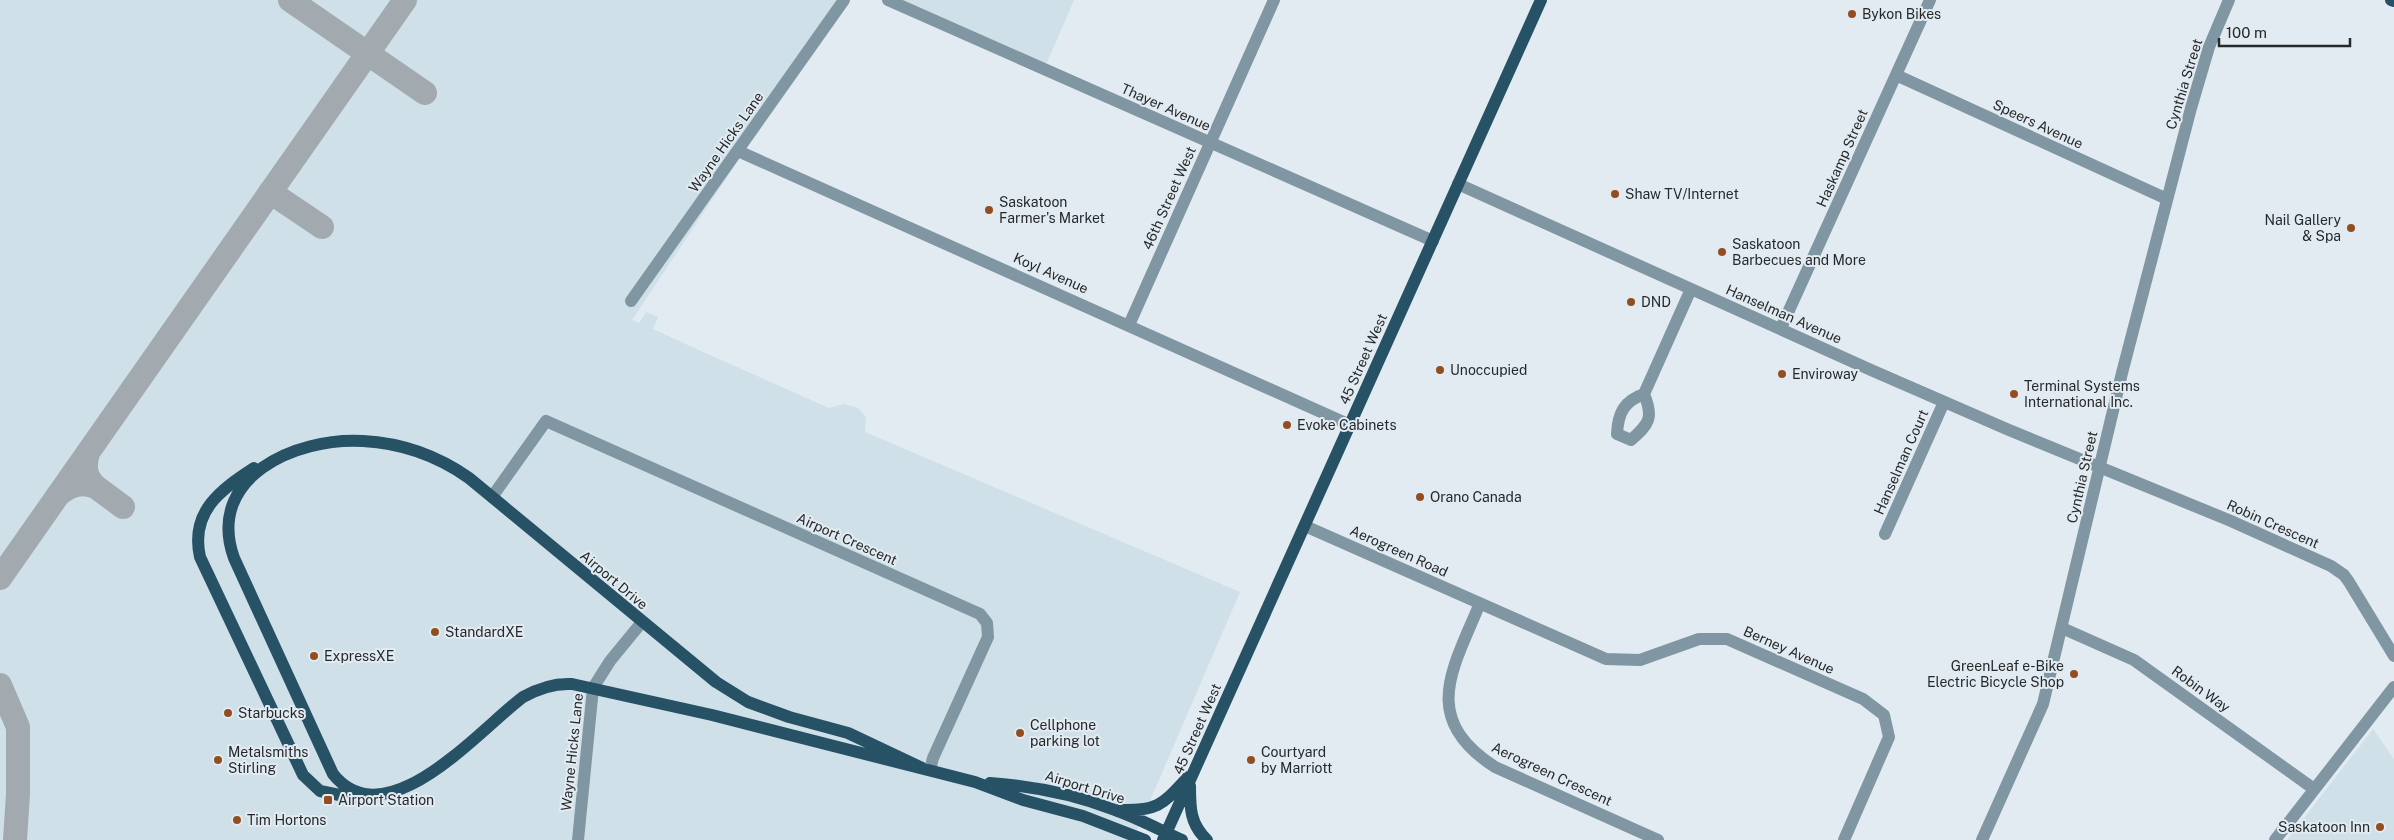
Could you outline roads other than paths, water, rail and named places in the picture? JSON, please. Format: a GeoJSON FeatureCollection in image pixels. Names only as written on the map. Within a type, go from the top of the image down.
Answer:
{"type":"FeatureCollection","features":[{"type":"Feature","properties":{"kind":"main road","name":"45 Street West"},"geometry":{"type":"LineString","coordinates":[[1165,837],[1541,0]]}},
{"type":"Feature","properties":{"kind":"main road","name":"Airport Drive"},"geometry":{"type":"LineString","coordinates":[[926,769],[848,733],[789,717],[748,702],[716,682],[492,497],[452,467],[428,456],[398,447],[353,441],[316,445],[258,465],[231,483],[214,499],[204,514],[198,532],[200,557],[303,775],[314,787],[326,793],[358,799],[403,790],[427,777],[510,707],[538,689],[563,684],[593,688],[712,715],[975,782],[1023,800],[1083,816],[1145,840]]}},
{"type":"Feature","properties":{"kind":"main road","name":"Airport Drive"},"geometry":{"type":"LineString","coordinates":[[286,454],[261,469],[238,493],[228,524],[230,547],[333,774],[347,789],[354,793],[362,796],[378,796]]}},
{"type":"Feature","properties":{"kind":"main road"},"geometry":{"type":"LineString","coordinates":[[1115,810],[1156,807],[1169,798],[1192,776]]}},
{"type":"Feature","properties":{"kind":"main road"},"geometry":{"type":"LineString","coordinates":[[1192,776],[1192,820],[1199,832],[1207,840]]}},
{"type":"Feature","properties":{"kind":"main road","name":"Airport Drive"},"geometry":{"type":"LineString","coordinates":[[975,782],[1026,785],[1054,791],[1115,810],[1165,837],[1182,840]]}},
{"type":"Feature","properties":{"kind":"street","name":"Wayne Hicks Lane"},"geometry":{"type":"LineString","coordinates":[[631,301],[844,0]]}},
{"type":"Feature","properties":{"kind":"street","name":"Thayer Avenue"},"geometry":{"type":"LineString","coordinates":[[888,0],[1433,242]]}},
{"type":"Feature","properties":{"kind":"street","name":"46th Street West"},"geometry":{"type":"LineString","coordinates":[[1129,325],[1274,0]]}},
{"type":"Feature","properties":{"kind":"street","name":"Haskamp Street"},"geometry":{"type":"LineString","coordinates":[[1781,328],[1930,0]]}},
{"type":"Feature","properties":{"kind":"street","name":"Cynthia Street"},"geometry":{"type":"LineString","coordinates":[[1982,840],[2043,704],[2167,199],[2209,47],[2229,0]]}},
{"type":"Feature","properties":{"kind":"street","name":"Speers Avenue"},"geometry":{"type":"LineString","coordinates":[[1896,75],[2167,199]]}},
{"type":"Feature","properties":{"kind":"street","name":"Koyl Avenue"},"geometry":{"type":"LineString","coordinates":[[738,151],[1350,425]]}},
{"type":"Feature","properties":{"kind":"street","name":"Hanselman Avenue"},"geometry":{"type":"LineString","coordinates":[[1458,184],[1944,402],[2100,467]]}},
{"type":"Feature","properties":{"kind":"street"},"geometry":{"type":"LineString","coordinates":[[1644,394],[1691,289]]}},
{"type":"Feature","properties":{"kind":"street","name":"Hanselman Court"},"geometry":{"type":"LineString","coordinates":[[1885,534],[1944,402]]}},
{"type":"Feature","properties":{"kind":"street","name":"Airport Crescent"},"geometry":{"type":"LineString","coordinates":[[492,497],[546,421],[984,618],[989,628],[988,637],[933,758],[926,769]]}},
{"type":"Feature","properties":{"kind":"street","name":"Robin Crescent"},"geometry":{"type":"LineString","coordinates":[[2100,467],[2231,521],[2338,570],[2349,582],[2394,656]]}},
{"type":"Feature","properties":{"kind":"street","name":"Aerogreen Road"},"geometry":{"type":"LineString","coordinates":[[1305,526],[1480,603]]}},
{"type":"Feature","properties":{"kind":"street","name":"Berney Avenue"},"geometry":{"type":"LineString","coordinates":[[1480,603],[1606,659],[1617,661],[1640,660],[1699,639],[1727,639],[1863,699],[1884,715],[1889,737],[1844,840]]}},
{"type":"Feature","properties":{"kind":"street","name":"Aerogreen Crescent"},"geometry":{"type":"LineString","coordinates":[[1480,603],[1448,684],[1448,709],[1456,731],[1472,751],[1501,770],[1658,840]]}},
{"type":"Feature","properties":{"kind":"street","name":"Wayne Hicks Lane"},"geometry":{"type":"LineString","coordinates":[[578,840],[593,688],[610,661],[642,622]]}},
{"type":"Feature","properties":{"kind":"street","name":"Robin Way"},"geometry":{"type":"LineString","coordinates":[[2062,628],[2134,660],[2314,789]]}},
{"type":"Feature","properties":{"kind":"street"},"geometry":{"type":"LineString","coordinates":[[2275,840],[2394,687]]}},
{"type":"Feature","properties":{"kind":"place","name":"Bykon Bikes"},"geometry":{"type":"Point","coordinates":[1852,14]}},
{"type":"Feature","properties":{"kind":"place","name":"Shaw TV/Internet"},"geometry":{"type":"Point","coordinates":[1615,194]}},
{"type":"Feature","properties":{"kind":"place","name":"Saskatoon Farmer's Market"},"geometry":{"type":"Point","coordinates":[989,210]}},
{"type":"Feature","properties":{"kind":"place","name":"Nail Gallery & Spa"},"geometry":{"type":"Point","coordinates":[2351,228]}},
{"type":"Feature","properties":{"kind":"place","name":"Saskatoon Barbecues and More"},"geometry":{"type":"Point","coordinates":[1722,252]}},
{"type":"Feature","properties":{"kind":"place","name":"DND"},"geometry":{"type":"Point","coordinates":[1631,302]}},
{"type":"Feature","properties":{"kind":"place","name":"Unoccupied"},"geometry":{"type":"Point","coordinates":[1440,370]}},
{"type":"Feature","properties":{"kind":"place","name":"Enviroway"},"geometry":{"type":"Point","coordinates":[1782,374]}},
{"type":"Feature","properties":{"kind":"place","name":"Terminal Systems International Inc."},"geometry":{"type":"Point","coordinates":[2014,394]}},
{"type":"Feature","properties":{"kind":"place","name":"Evoke Cabinets"},"geometry":{"type":"Point","coordinates":[1287,425]}},
{"type":"Feature","properties":{"kind":"place","name":"Orano Canada"},"geometry":{"type":"Point","coordinates":[1420,497]}},
{"type":"Feature","properties":{"kind":"place","name":"StandardXE"},"geometry":{"type":"Point","coordinates":[435,632]}},
{"type":"Feature","properties":{"kind":"place","name":"ExpressXE"},"geometry":{"type":"Point","coordinates":[314,656]}},
{"type":"Feature","properties":{"kind":"place","name":"GreenLeaf e-Bike Electric Bicycle Shop"},"geometry":{"type":"Point","coordinates":[2074,674]}},
{"type":"Feature","properties":{"kind":"place","name":"Starbucks"},"geometry":{"type":"Point","coordinates":[228,713]}},
{"type":"Feature","properties":{"kind":"place","name":"Cellphone parking lot"},"geometry":{"type":"Point","coordinates":[1020,733]}},
{"type":"Feature","properties":{"kind":"place","name":"Metalsmiths Stirling"},"geometry":{"type":"Point","coordinates":[218,760]}},
{"type":"Feature","properties":{"kind":"place","name":"Courtyard by Marriott"},"geometry":{"type":"Point","coordinates":[1251,760]}},
{"type":"Feature","properties":{"kind":"place","name":"Airport Station"},"geometry":{"type":"Point","coordinates":[328,800]}},
{"type":"Feature","properties":{"kind":"place","name":"Tim Hortons"},"geometry":{"type":"Point","coordinates":[237,820]}},
{"type":"Feature","properties":{"kind":"place","name":"Saskatoon Inn"},"geometry":{"type":"Point","coordinates":[2380,827]}}]}
